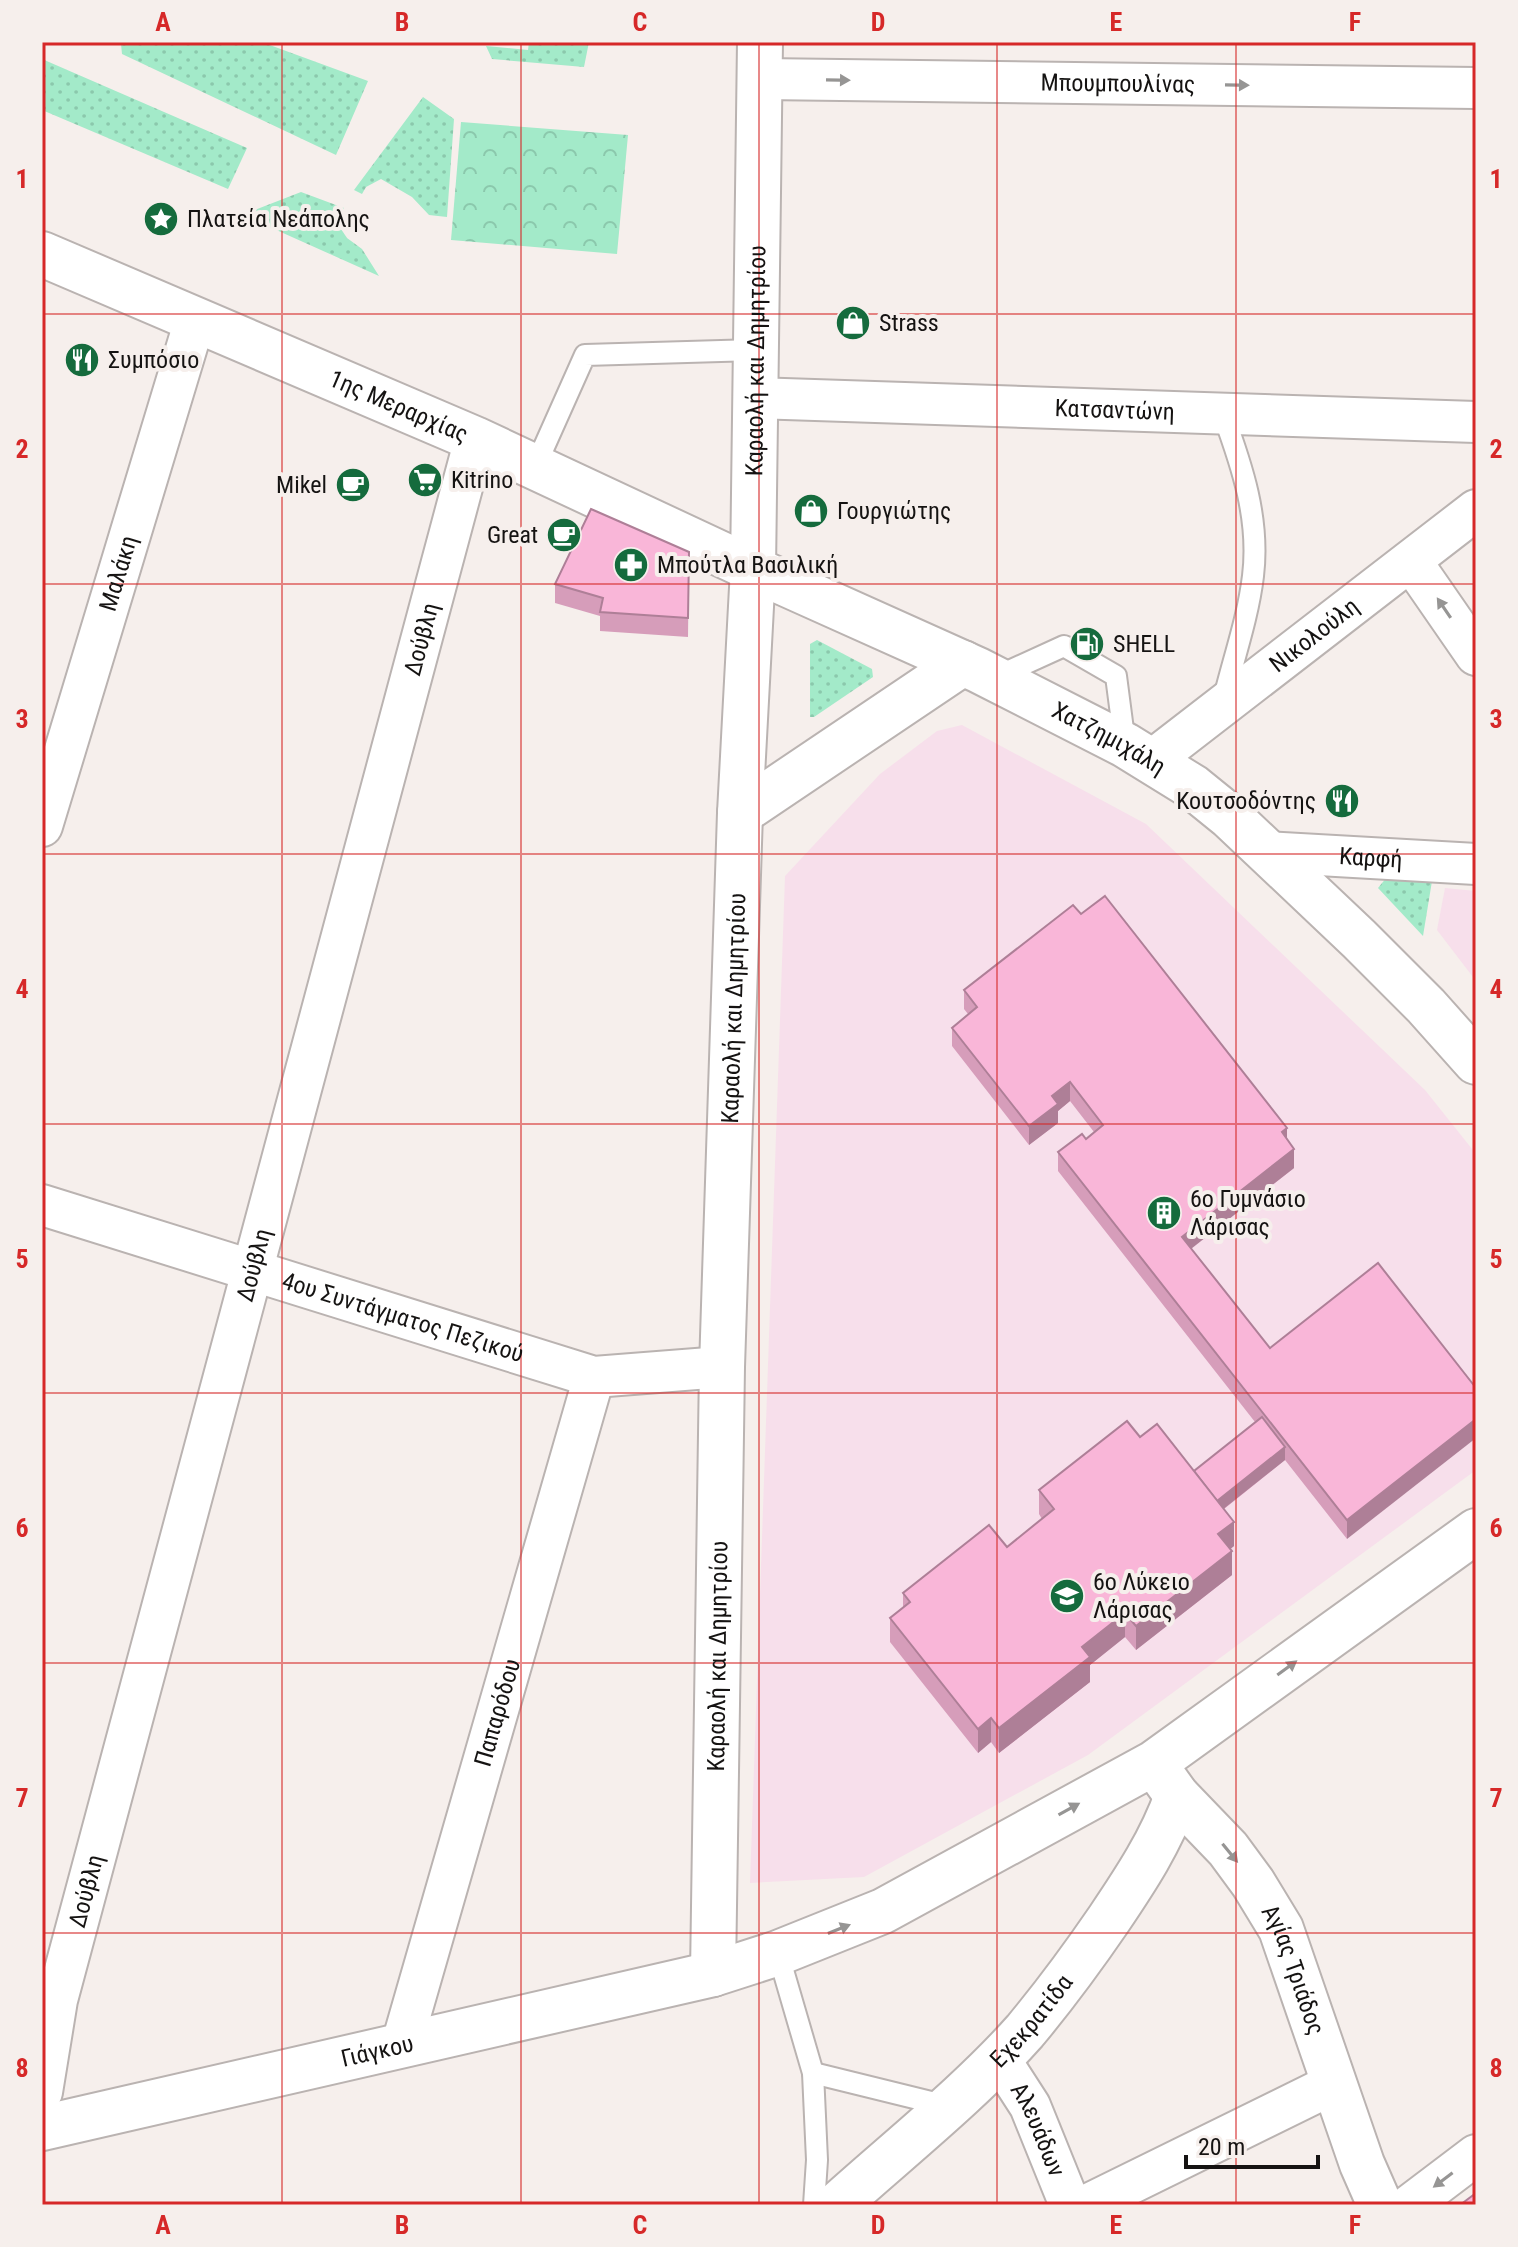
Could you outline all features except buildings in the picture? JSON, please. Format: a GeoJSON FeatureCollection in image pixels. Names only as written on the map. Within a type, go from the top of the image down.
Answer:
{"type":"FeatureCollection","features":[{"type":"Feature","properties":{"kind":"street","name":"Μπουμπουλίνας"},"geometry":{"type":"LineString","coordinates":[[760,60],[1476,88]]}},
{"type":"Feature","properties":{"kind":"street","name":"Καραολή και Δημητρίου"},"geometry":{"type":"LineString","coordinates":[[713,1974],[722,1367],[740,813],[753,569],[760,60]]}},
{"type":"Feature","properties":{"kind":"street","name":"1ης Μεραρχίας"},"geometry":{"type":"LineString","coordinates":[[42,254],[475,439],[753,569]]}},
{"type":"Feature","properties":{"kind":"street","name":"Μαλάκη"},"geometry":{"type":"LineString","coordinates":[[42,826],[195,320]]}},
{"type":"Feature","properties":{"kind":"street","name":"Κατσαντώνη"},"geometry":{"type":"LineString","coordinates":[[755,398],[1476,422]]}},
{"type":"Feature","properties":{"kind":"street","name":"Δούβλη"},"geometry":{"type":"LineString","coordinates":[[42,2092],[57,2000],[475,439]]}},
{"type":"Feature","properties":{"kind":"street","name":"Νικολούλη"},"geometry":{"type":"LineString","coordinates":[[1138,753],[1223,704],[1476,510]]}},
{"type":"Feature","properties":{"kind":"street"},"geometry":{"type":"LineString","coordinates":[[1411,561],[1476,655]]}},
{"type":"Feature","properties":{"kind":"street","name":"Χατζημιχάλη"},"geometry":{"type":"LineString","coordinates":[[753,569],[978,670],[1138,753],[1205,795],[1426,1006],[1476,1062]]}},
{"type":"Feature","properties":{"kind":"street"},"geometry":{"type":"LineString","coordinates":[[740,813],[978,670]]}},
{"type":"Feature","properties":{"kind":"street","name":"Καρφή"},"geometry":{"type":"LineString","coordinates":[[1267,852],[1476,864]]}},
{"type":"Feature","properties":{"kind":"street","name":"4ου Συντάγματος Πεζικού"},"geometry":{"type":"LineString","coordinates":[[42,1205],[594,1377],[722,1367]]}},
{"type":"Feature","properties":{"kind":"street","name":"Παπαρόδου"},"geometry":{"type":"LineString","coordinates":[[401,2047],[594,1377]]}},
{"type":"Feature","properties":{"kind":"street","name":"Γιάγκου"},"geometry":{"type":"LineString","coordinates":[[42,2128],[713,1974],[778,1953],[883,1911],[1166,1780],[1476,1531]]}},
{"type":"Feature","properties":{"kind":"street","name":"Εχεκρατίδα"},"geometry":{"type":"LineString","coordinates":[[837,2205],[999,2058],[1050,2000],[1125,1896],[1164,1832],[1166,1780]]}},
{"type":"Feature","properties":{"kind":"street","name":"Αγίας Τριάδος"},"geometry":{"type":"LineString","coordinates":[[1166,1780],[1228,1849],[1281,1929],[1362,2164],[1380,2205]]}},
{"type":"Feature","properties":{"kind":"street","name":"Αλευάδων"},"geometry":{"type":"LineString","coordinates":[[999,2058],[1030,2106],[1070,2205]]}},
{"type":"Feature","properties":{"kind":"street"},"geometry":{"type":"LineString","coordinates":[[1087,2205],[1335,2083]]}},
{"type":"Feature","properties":{"kind":"street"},"geometry":{"type":"LineString","coordinates":[[1410,2205],[1476,2155]]}},
{"type":"Feature","properties":{"kind":"lane"},"geometry":{"type":"LineString","coordinates":[[535,467],[585,355],[755,350]]}},
{"type":"Feature","properties":{"kind":"lane"},"geometry":{"type":"LineString","coordinates":[[1223,414],[1244,472],[1253,522],[1253,575],[1223,704]]}},
{"type":"Feature","properties":{"kind":"lane"},"geometry":{"type":"LineString","coordinates":[[978,670],[1064,646],[1116,676],[1138,753]]}},
{"type":"Feature","properties":{"kind":"lane"},"geometry":{"type":"LineString","coordinates":[[778,1953],[813,2073],[817,2160],[814,2205]]}},
{"type":"Feature","properties":{"kind":"lane"},"geometry":{"type":"LineString","coordinates":[[813,2073],[947,2106]]}},
{"type":"Feature","properties":{"kind":"shaded area"},"geometry":{"type":"Polygon","coordinates":[[[962,725],[1146,824],[1425,1090],[1476,1154],[1476,1470],[1088,1755],[864,1877],[750,1883],[785,876],[880,774],[937,731],[962,725]]]}},
{"type":"Feature","properties":{"kind":"shaded area"},"geometry":{"type":"Polygon","coordinates":[[[1445,888],[1476,891],[1476,981],[1437,930],[1445,888]]]}},
{"type":"Feature","properties":{"kind":"green space"},"geometry":{"type":"Polygon","coordinates":[[[268,42],[368,81],[336,155],[122,54],[121,44],[268,42]]]}},
{"type":"Feature","properties":{"kind":"green space"},"geometry":{"type":"Polygon","coordinates":[[[529,42],[589,42],[584,67],[492,59],[486,46],[528,50],[529,42]]]}},
{"type":"Feature","properties":{"kind":"green space"},"geometry":{"type":"Polygon","coordinates":[[[42,59],[247,148],[228,189],[42,110],[42,59]]]}},
{"type":"Feature","properties":{"kind":"green space"},"geometry":{"type":"Polygon","coordinates":[[[423,97],[454,119],[447,217],[429,215],[412,197],[381,179],[366,187],[362,194],[354,190],[423,97]]]}},
{"type":"Feature","properties":{"kind":"green space"},"geometry":{"type":"Polygon","coordinates":[[[461,122],[628,135],[617,254],[451,240],[461,122]]]}},
{"type":"Feature","properties":{"kind":"green space"},"geometry":{"type":"Polygon","coordinates":[[[301,192],[344,208],[339,226],[347,238],[362,249],[379,276],[254,220],[252,211],[301,192]]]}},
{"type":"Feature","properties":{"kind":"green space"},"geometry":{"type":"Polygon","coordinates":[[[817,640],[872,669],[873,677],[810,717],[810,644],[817,640]]]}},
{"type":"Feature","properties":{"kind":"green space"},"geometry":{"type":"Polygon","coordinates":[[[1387,877],[1432,881],[1423,936],[1378,888],[1387,877]]]}},
{"type":"Feature","properties":{"kind":"place","name":"Πλατεία Νεάπολης"},"geometry":{"type":"Point","coordinates":[161,219]}},
{"type":"Feature","properties":{"kind":"place","name":"Strass"},"geometry":{"type":"Point","coordinates":[853,323]}},
{"type":"Feature","properties":{"kind":"place","name":"Συμπόσιο"},"geometry":{"type":"Point","coordinates":[82,360]}},
{"type":"Feature","properties":{"kind":"place","name":"Kitrino"},"geometry":{"type":"Point","coordinates":[425,480]}},
{"type":"Feature","properties":{"kind":"place","name":"Mikel"},"geometry":{"type":"Point","coordinates":[353,485]}},
{"type":"Feature","properties":{"kind":"place","name":"Γουργιώτης"},"geometry":{"type":"Point","coordinates":[811,511]}},
{"type":"Feature","properties":{"kind":"place","name":"Great"},"geometry":{"type":"Point","coordinates":[564,535]}},
{"type":"Feature","properties":{"kind":"place","name":"Μπούτλα Βασιλική"},"geometry":{"type":"Point","coordinates":[631,565]}},
{"type":"Feature","properties":{"kind":"place","name":"SHELL"},"geometry":{"type":"Point","coordinates":[1087,644]}},
{"type":"Feature","properties":{"kind":"place","name":"Κουτσοδόντης"},"geometry":{"type":"Point","coordinates":[1342,801]}},
{"type":"Feature","properties":{"kind":"place","name":"6ο Γυμνάσιο Λάρισας"},"geometry":{"type":"Point","coordinates":[1164,1213]}},
{"type":"Feature","properties":{"kind":"place","name":"6ο Λύκειο Λάρισας"},"geometry":{"type":"Point","coordinates":[1067,1596]}}]}
